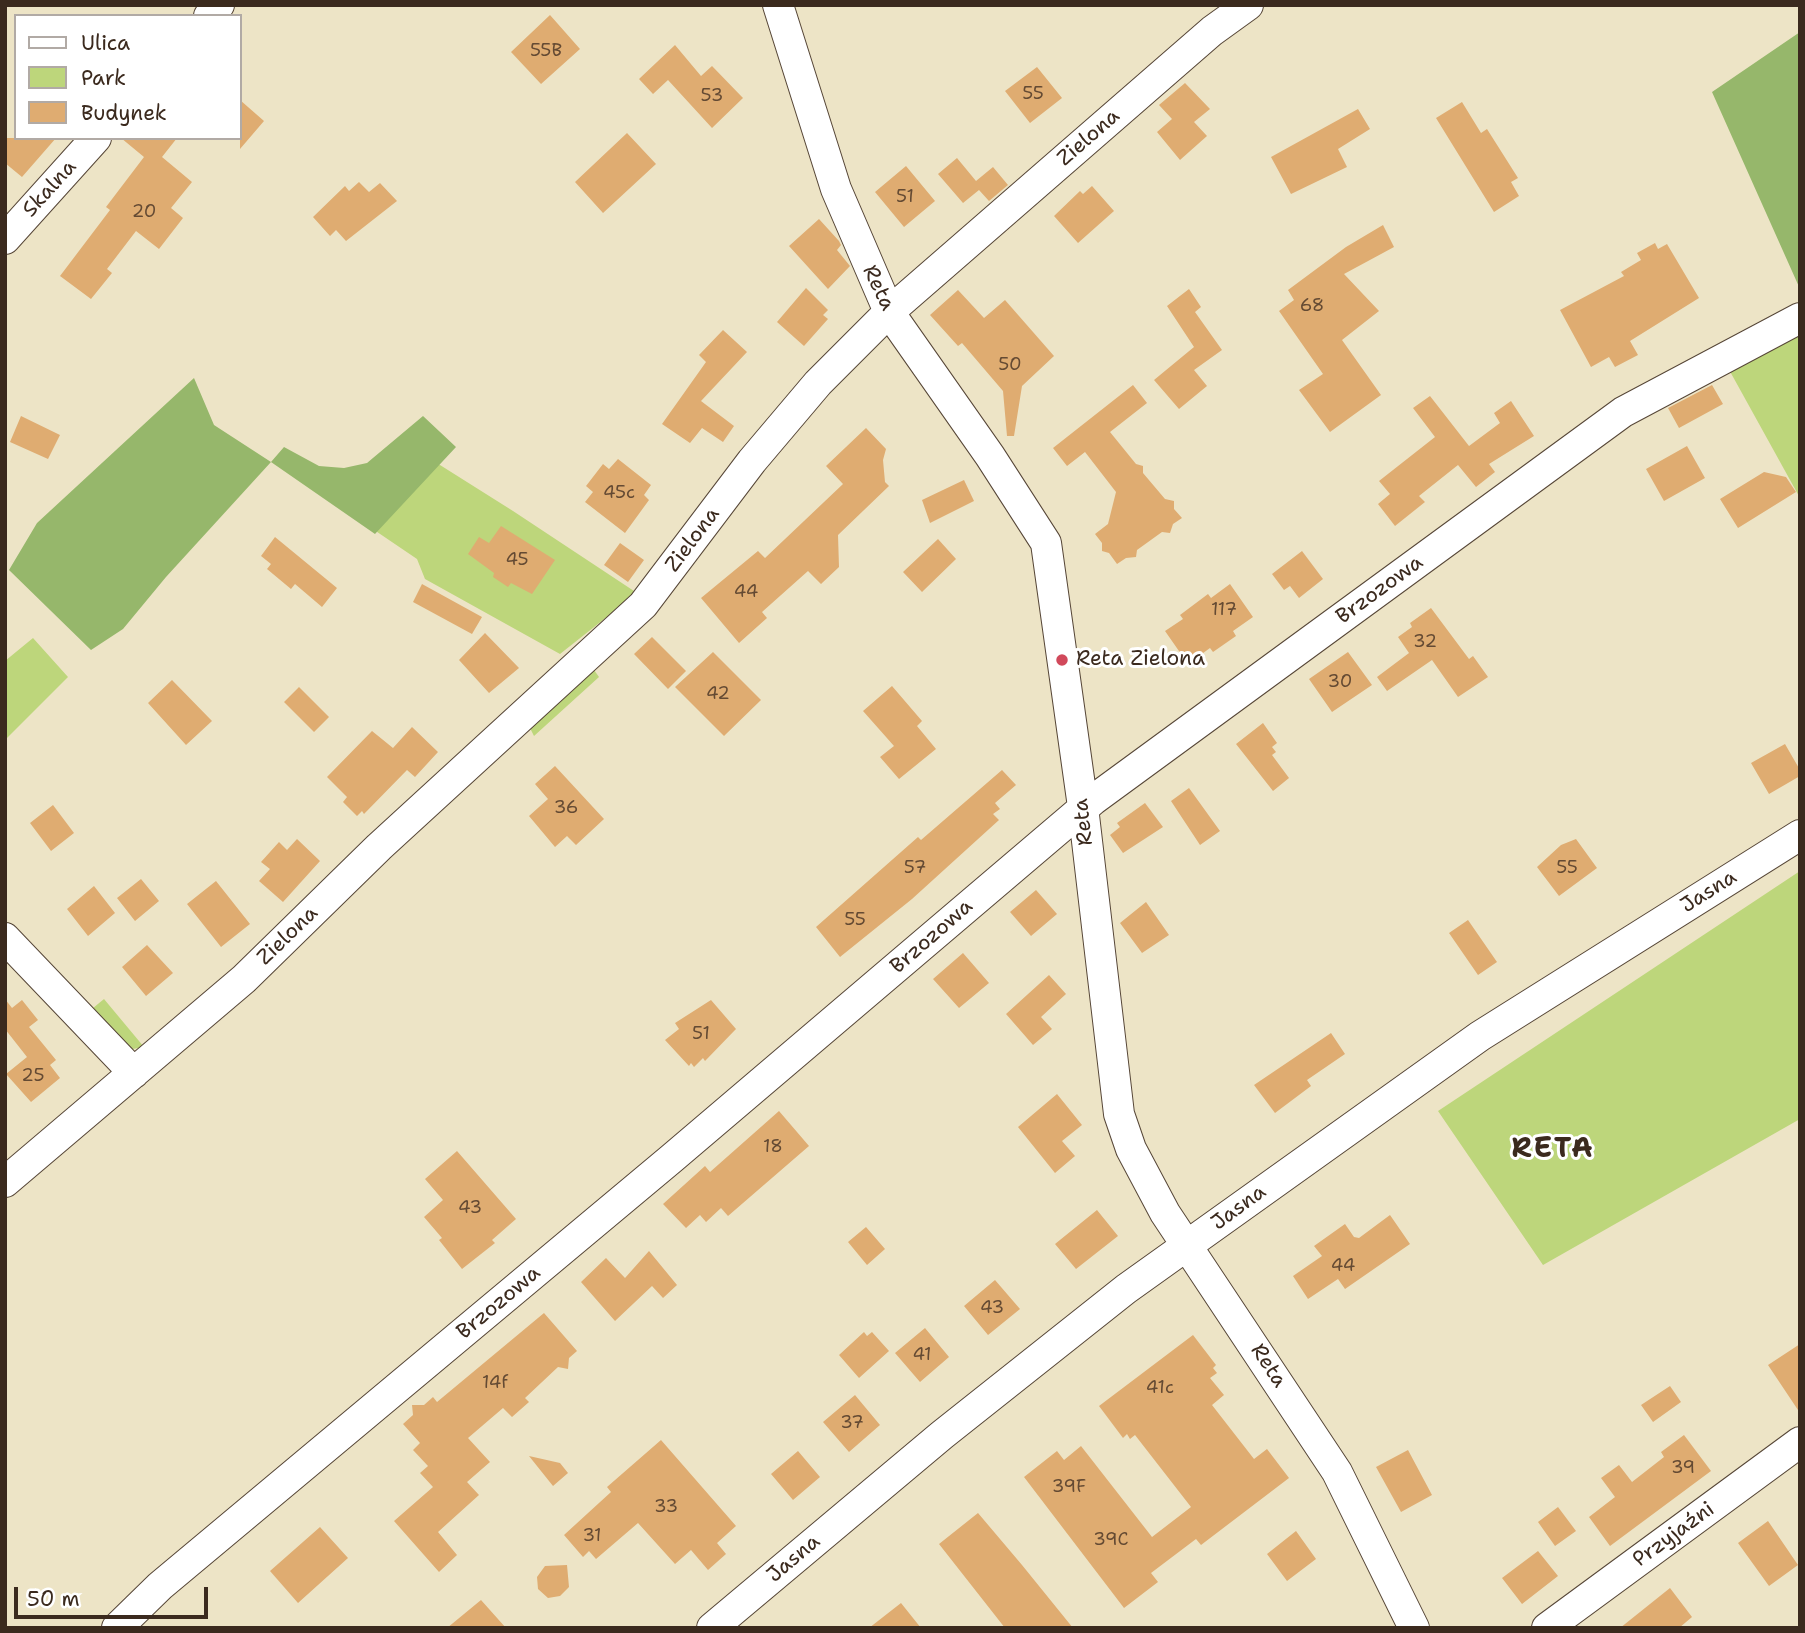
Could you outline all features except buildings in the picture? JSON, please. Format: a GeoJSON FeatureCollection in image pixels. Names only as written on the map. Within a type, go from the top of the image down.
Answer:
{"type":"FeatureCollection","features":[{"type":"Feature","properties":{"kind":"street","name":"Reta"},"geometry":{"type":"LineString","coordinates":[[778,5],[836,189],[888,312],[990,456],[1046,543],[1083,807],[1119,1114],[1150,1187],[1336,1472],[1414,1628]]}},
{"type":"Feature","properties":{"kind":"street","name":"Zielona"},"geometry":{"type":"LineString","coordinates":[[5,1182],[244,979],[379,847],[643,605],[752,461],[818,383],[888,312],[1203,39],[1248,5]]}},
{"type":"Feature","properties":{"kind":"street","name":"Skalna"},"geometry":{"type":"LineString","coordinates":[[5,239],[94,140]]}},
{"type":"Feature","properties":{"kind":"street","name":"Brzozowa"},"geometry":{"type":"LineString","coordinates":[[117,1628],[160,1586],[671,1159],[1083,807],[1623,412],[1800,318]]}},
{"type":"Feature","properties":{"kind":"street","name":"Jasna"},"geometry":{"type":"LineString","coordinates":[[712,1628],[953,1427],[1126,1289],[1480,1037],[1800,835]]}},
{"type":"Feature","properties":{"kind":"street"},"geometry":{"type":"LineString","coordinates":[[5,938],[134,1073]]}},
{"type":"Feature","properties":{"kind":"street","name":"Przyjaźni"},"geometry":{"type":"LineString","coordinates":[[1547,1628],[1800,1442]]}},
{"type":"Feature","properties":{"kind":"green space"},"geometry":{"type":"Polygon","coordinates":[[[1800,32],[1800,289],[1712,92],[1800,32]]]}},
{"type":"Feature","properties":{"kind":"green space"},"geometry":{"type":"Polygon","coordinates":[[[1800,328],[1800,498],[1727,366],[1800,328]]]}},
{"type":"Feature","properties":{"kind":"green space"},"geometry":{"type":"Polygon","coordinates":[[[194,378],[214,425],[271,462],[166,577],[123,629],[91,650],[9,570],[37,523],[194,378]]]}},
{"type":"Feature","properties":{"kind":"green space"},"geometry":{"type":"Polygon","coordinates":[[[423,416],[456,447],[375,534],[271,462],[284,447],[319,466],[344,468],[367,463],[423,416]]]}},
{"type":"Feature","properties":{"kind":"green space"},"geometry":{"type":"Polygon","coordinates":[[[413,448],[637,593],[560,654],[425,579],[417,559],[358,519],[413,448]]]}},
{"type":"Feature","properties":{"kind":"green space"},"geometry":{"type":"Polygon","coordinates":[[[33,638],[68,677],[5,740],[5,661],[33,638]]]}},
{"type":"Feature","properties":{"kind":"green space"},"geometry":{"type":"Polygon","coordinates":[[[594,670],[599,677],[534,736],[529,726],[594,670]]]}},
{"type":"Feature","properties":{"kind":"green space"},"geometry":{"type":"Polygon","coordinates":[[[1800,871],[1800,1119],[1543,1265],[1438,1111],[1800,871]]]}},
{"type":"Feature","properties":{"kind":"green space"},"geometry":{"type":"Polygon","coordinates":[[[104,999],[144,1047],[127,1050],[87,1013],[104,999]]]}},
{"type":"Feature","properties":{"kind":"place","name":"Reta Zielona"},"geometry":{"type":"Point","coordinates":[1062,660]}},
{"type":"Feature","properties":{"kind":"district","name":"RETA"},"geometry":{"type":"Point","coordinates":[1553,1150]}}]}
